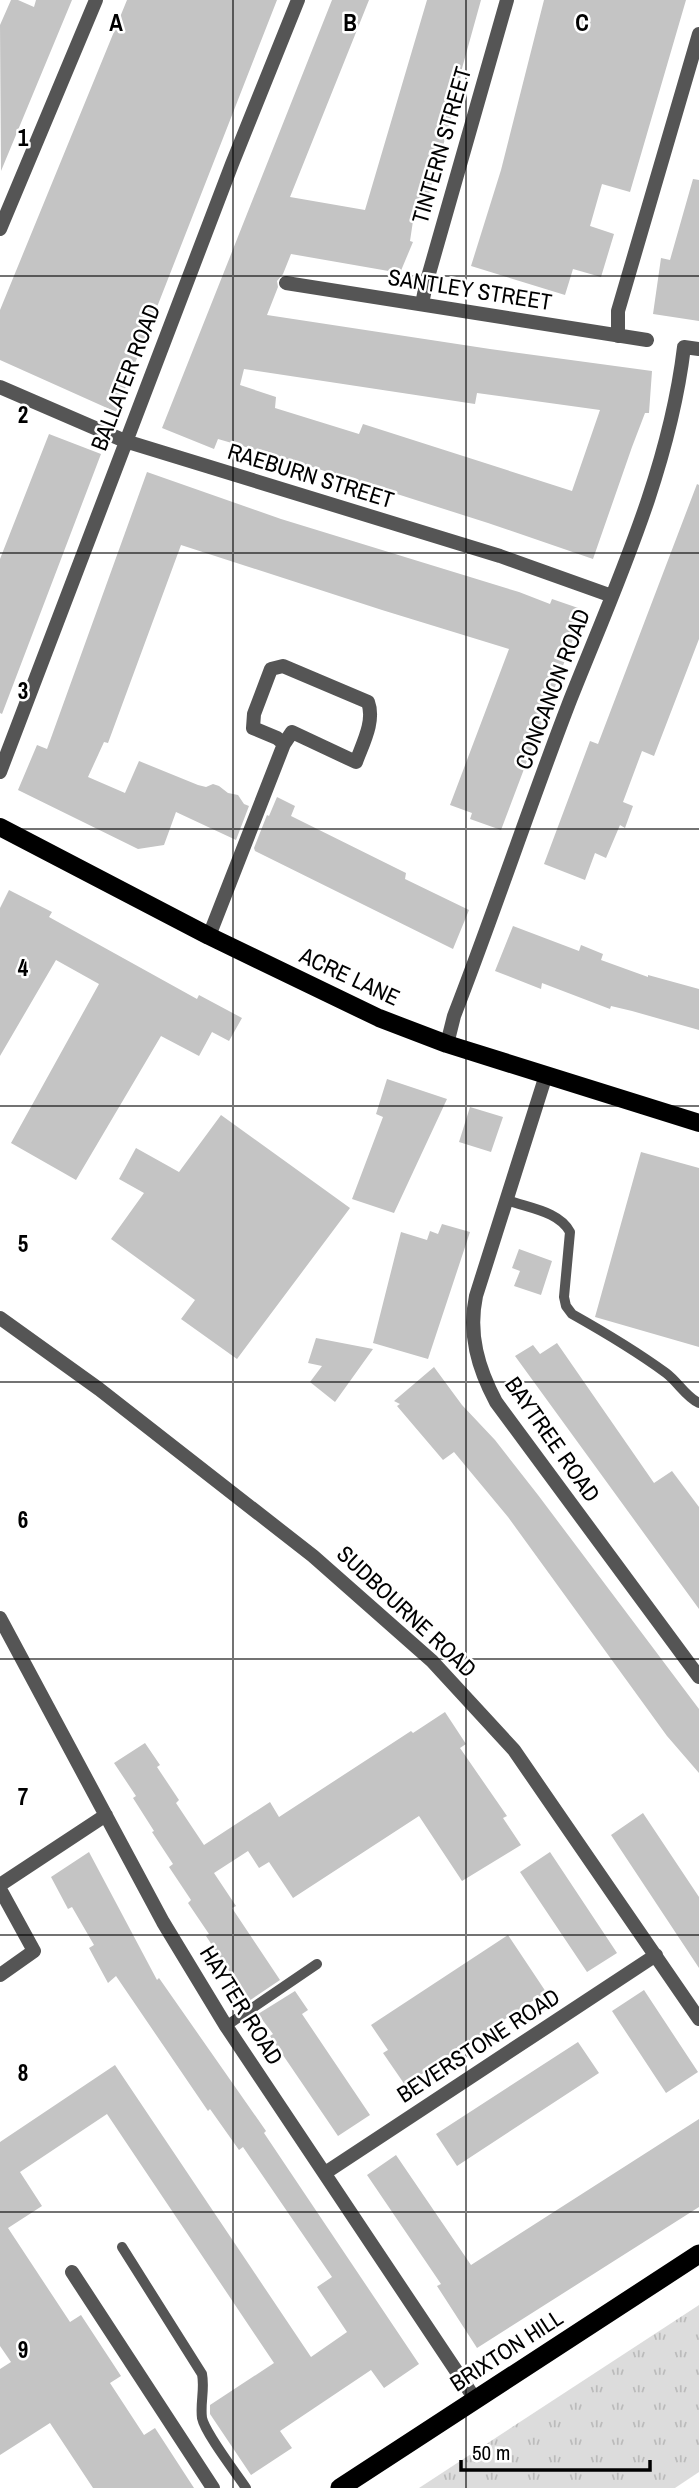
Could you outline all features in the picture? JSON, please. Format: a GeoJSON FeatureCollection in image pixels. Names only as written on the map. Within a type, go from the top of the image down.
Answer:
{"type":"FeatureCollection","features":[{"type":"Feature","properties":{"kind":"highway","name":"BRIXTON HILL"},"geometry":{"type":"LineString","coordinates":[[340,2488],[699,2254]]}},
{"type":"Feature","properties":{"kind":"main road","name":"ACRE LANE"},"geometry":{"type":"LineString","coordinates":[[0,827],[209,936],[379,1018],[447,1044],[699,1123]]}},
{"type":"Feature","properties":{"kind":"street"},"geometry":{"type":"LineString","coordinates":[[0,229],[96,0]]}},
{"type":"Feature","properties":{"kind":"street","name":"BALLATER ROAD"},"geometry":{"type":"LineString","coordinates":[[0,772],[125,441],[298,0]]}},
{"type":"Feature","properties":{"kind":"street","name":"TINTERN STREET"},"geometry":{"type":"LineString","coordinates":[[422,304],[432,260],[507,0]]}},
{"type":"Feature","properties":{"kind":"street"},"geometry":{"type":"LineString","coordinates":[[618,336],[618,311],[699,34]]}},
{"type":"Feature","properties":{"kind":"street","name":"SANTLEY STREET"},"geometry":{"type":"LineString","coordinates":[[286,283],[647,340]]}},
{"type":"Feature","properties":{"kind":"street","name":"CONCANON ROAD"},"geometry":{"type":"LineString","coordinates":[[447,1044],[454,1016],[665,448],[684,347],[699,349]]}},
{"type":"Feature","properties":{"kind":"street","name":"RAEBURN STREET"},"geometry":{"type":"LineString","coordinates":[[0,387],[125,441],[500,556],[612,596]]}},
{"type":"Feature","properties":{"kind":"street"},"geometry":{"type":"LineString","coordinates":[[209,936],[284,744],[292,732],[356,762],[371,721],[372,712],[368,702],[283,666],[271,668],[254,714],[253,728],[277,738],[284,744]]}},
{"type":"Feature","properties":{"kind":"street","name":"BAYTREE ROAD"},"geometry":{"type":"LineString","coordinates":[[546,1075],[472,1315],[476,1354],[482,1377],[496,1402],[699,1677]]}},
{"type":"Feature","properties":{"kind":"street","name":"SUDBOURNE ROAD"},"geometry":{"type":"LineString","coordinates":[[0,1318],[99,1389],[313,1556],[432,1661],[514,1750],[699,2019]]}},
{"type":"Feature","properties":{"kind":"street","name":"HAYTER ROAD"},"geometry":{"type":"LineString","coordinates":[[0,1618],[163,1922],[226,2026],[475,2399]]}},
{"type":"Feature","properties":{"kind":"street"},"geometry":{"type":"LineString","coordinates":[[0,1975],[34,1951],[0,1887],[106,1815]]}},
{"type":"Feature","properties":{"kind":"street","name":"BEVERSTONE ROAD"},"geometry":{"type":"LineString","coordinates":[[325,2172],[656,1955]]}},
{"type":"Feature","properties":{"kind":"street"},"geometry":{"type":"LineString","coordinates":[[72,2272],[213,2488]]}},
{"type":"Feature","properties":{"kind":"lane"},"geometry":{"type":"LineString","coordinates":[[507,1200],[565,1223],[569,1232],[564,1297],[572,1314],[636,1351],[673,1378],[699,1403]]}},
{"type":"Feature","properties":{"kind":"lane"},"geometry":{"type":"LineString","coordinates":[[226,2026],[317,1964]]}},
{"type":"Feature","properties":{"kind":"lane"},"geometry":{"type":"LineString","coordinates":[[122,2247],[202,2374],[204,2383],[200,2398],[203,2422],[246,2488]]}},
{"type":"Feature","properties":{"kind":"green space"},"geometry":{"type":"Polygon","coordinates":[[[699,2305],[699,2472],[675,2488],[419,2488],[699,2305]]]}},
{"type":"Feature","properties":{"kind":"building"},"geometry":{"type":"Polygon","coordinates":[[[11,0],[34,7],[36,0],[72,0],[1,171],[0,25],[11,0]]]}},
{"type":"Feature","properties":{"kind":"building"},"geometry":{"type":"Polygon","coordinates":[[[127,0],[277,0],[116,412],[0,360],[0,310],[127,0]]]}},
{"type":"Feature","properties":{"kind":"building"},"geometry":{"type":"Polygon","coordinates":[[[332,0],[369,0],[290,197],[365,210],[427,0],[481,0],[461,72],[459,91],[426,204],[416,201],[410,241],[413,242],[400,273],[291,254],[283,274],[277,281],[278,287],[267,315],[652,371],[649,413],[645,413],[593,559],[284,458],[218,439],[214,449],[162,428],[332,0]],[[244,369],[240,385],[276,397],[275,408],[359,434],[363,424],[572,491],[600,410],[477,393],[475,404],[244,369]]]}},
{"type":"Feature","properties":{"kind":"building"},"geometry":{"type":"Polygon","coordinates":[[[544,0],[686,0],[630,192],[602,184],[590,226],[614,234],[601,277],[573,269],[565,295],[471,266],[501,170],[544,0]]]}},
{"type":"Feature","properties":{"kind":"building"},"geometry":{"type":"Polygon","coordinates":[[[693,179],[699,180],[699,321],[653,314],[661,258],[670,260],[693,179]]]}},
{"type":"Feature","properties":{"kind":"building"},"geometry":{"type":"Polygon","coordinates":[[[49,434],[101,454],[2,714],[0,559],[49,434]]]}},
{"type":"Feature","properties":{"kind":"building"},"geometry":{"type":"Polygon","coordinates":[[[147,472],[281,519],[519,592],[550,604],[552,599],[584,610],[501,830],[470,819],[472,813],[450,805],[509,649],[181,545],[108,743],[104,742],[88,777],[125,793],[139,761],[198,785],[219,786],[228,793],[238,795],[244,804],[249,806],[236,840],[176,812],[164,845],[138,849],[18,790],[37,745],[47,749],[147,472]]]}},
{"type":"Feature","properties":{"kind":"building"},"geometry":{"type":"Polygon","coordinates":[[[697,484],[699,639],[654,756],[642,751],[623,802],[633,806],[625,828],[620,825],[606,858],[595,853],[585,880],[544,864],[590,741],[598,744],[697,484]]]}},
{"type":"Feature","properties":{"kind":"building"},"geometry":{"type":"Polygon","coordinates":[[[277,797],[295,806],[291,816],[406,873],[405,879],[469,910],[453,949],[255,851],[267,815],[269,816],[277,797]]]}},
{"type":"Feature","properties":{"kind":"building"},"geometry":{"type":"Polygon","coordinates":[[[9,890],[52,912],[49,917],[197,999],[199,995],[242,1018],[229,1041],[212,1032],[199,1056],[161,1036],[76,1180],[11,1143],[99,984],[56,960],[0,1056],[0,908],[9,890]]]}},
{"type":"Feature","properties":{"kind":"building"},"geometry":{"type":"Polygon","coordinates":[[[513,926],[579,951],[581,945],[603,954],[601,960],[648,977],[699,989],[699,1030],[611,1006],[610,1009],[542,983],[541,989],[495,971],[513,926]]]}},
{"type":"Feature","properties":{"kind":"building"},"geometry":{"type":"Polygon","coordinates":[[[387,1079],[447,1099],[394,1213],[352,1199],[383,1117],[376,1114],[387,1079]]]}},
{"type":"Feature","properties":{"kind":"building"},"geometry":{"type":"Polygon","coordinates":[[[470,1107],[503,1117],[491,1152],[459,1142],[470,1107]]]}},
{"type":"Feature","properties":{"kind":"building"},"geometry":{"type":"Polygon","coordinates":[[[221,1115],[350,1208],[237,1359],[181,1319],[195,1300],[111,1239],[144,1193],[119,1179],[136,1148],[179,1172],[221,1115]]]}},
{"type":"Feature","properties":{"kind":"building"},"geometry":{"type":"Polygon","coordinates":[[[641,1152],[699,1168],[699,1347],[595,1317],[641,1152]]]}},
{"type":"Feature","properties":{"kind":"building"},"geometry":{"type":"Polygon","coordinates":[[[442,1224],[470,1232],[428,1359],[373,1343],[401,1232],[427,1240],[430,1231],[438,1234],[442,1224]]]}},
{"type":"Feature","properties":{"kind":"building"},"geometry":{"type":"Polygon","coordinates":[[[519,1249],[552,1261],[541,1295],[514,1286],[520,1271],[512,1268],[519,1249]]]}},
{"type":"Feature","properties":{"kind":"building"},"geometry":{"type":"Polygon","coordinates":[[[316,1338],[373,1349],[335,1402],[310,1382],[322,1366],[308,1363],[316,1338]]]}},
{"type":"Feature","properties":{"kind":"building"},"geometry":{"type":"Polygon","coordinates":[[[557,1343],[654,1483],[672,1471],[699,1507],[699,1609],[515,1356],[533,1345],[540,1354],[557,1343]]]}},
{"type":"Feature","properties":{"kind":"building"},"geometry":{"type":"Polygon","coordinates":[[[434,1367],[462,1405],[495,1440],[538,1495],[699,1709],[699,1773],[667,1736],[508,1517],[454,1452],[443,1460],[397,1406],[400,1404],[394,1401],[434,1367]]]}},
{"type":"Feature","properties":{"kind":"building"},"geometry":{"type":"Polygon","coordinates":[[[445,1712],[466,1744],[460,1748],[507,1816],[503,1818],[521,1845],[462,1881],[419,1816],[293,1898],[269,1862],[259,1868],[248,1851],[214,1873],[236,1906],[232,1908],[280,1980],[249,2001],[206,1936],[209,1934],[188,1903],[191,1900],[169,1867],[173,1864],[133,1798],[136,1796],[114,1763],[145,1743],[179,1800],[176,1803],[204,1845],[270,1802],[279,1817],[411,1731],[413,1733],[445,1712]]]}},
{"type":"Feature","properties":{"kind":"building"},"geometry":{"type":"Polygon","coordinates":[[[643,1813],[699,1897],[699,1968],[611,1835],[643,1813]]]}},
{"type":"Feature","properties":{"kind":"building"},"geometry":{"type":"Polygon","coordinates":[[[89,1852],[157,1980],[159,1978],[266,2131],[264,2133],[419,2364],[384,2388],[371,2370],[280,2431],[292,2448],[251,2475],[210,2414],[210,2405],[274,2363],[107,2114],[20,2172],[42,2206],[8,2228],[70,2322],[81,2315],[121,2376],[110,2383],[144,2435],[155,2428],[194,2488],[93,2488],[50,2423],[0,2455],[0,2369],[11,2362],[0,2346],[0,2142],[115,2065],[311,2357],[347,2332],[317,2287],[332,2277],[243,2147],[239,2150],[210,2109],[208,2111],[116,1976],[108,1983],[89,1948],[94,1945],[72,1907],[68,1909],[51,1877],[89,1852]]]}},
{"type":"Feature","properties":{"kind":"building"},"geometry":{"type":"Polygon","coordinates":[[[550,1852],[617,1953],[587,1972],[520,1872],[550,1852]]]}},
{"type":"Feature","properties":{"kind":"building"},"geometry":{"type":"Polygon","coordinates":[[[508,1935],[546,1992],[405,2085],[383,2053],[388,2050],[371,2025],[508,1935]]]}},
{"type":"Feature","properties":{"kind":"building"},"geometry":{"type":"Polygon","coordinates":[[[644,1990],[698,2072],[666,2093],[612,2011],[644,1990]]]}},
{"type":"Feature","properties":{"kind":"building"},"geometry":{"type":"Polygon","coordinates":[[[295,1991],[308,2010],[302,2014],[370,2115],[338,2136],[258,2014],[295,1991]]]}},
{"type":"Feature","properties":{"kind":"building"},"geometry":{"type":"Polygon","coordinates":[[[578,2042],[599,2073],[457,2166],[436,2134],[578,2042]]]}},
{"type":"Feature","properties":{"kind":"building"},"geometry":{"type":"Polygon","coordinates":[[[699,2119],[699,2207],[477,2348],[437,2286],[441,2284],[367,2175],[396,2155],[471,2265],[699,2119]]]}}]}
